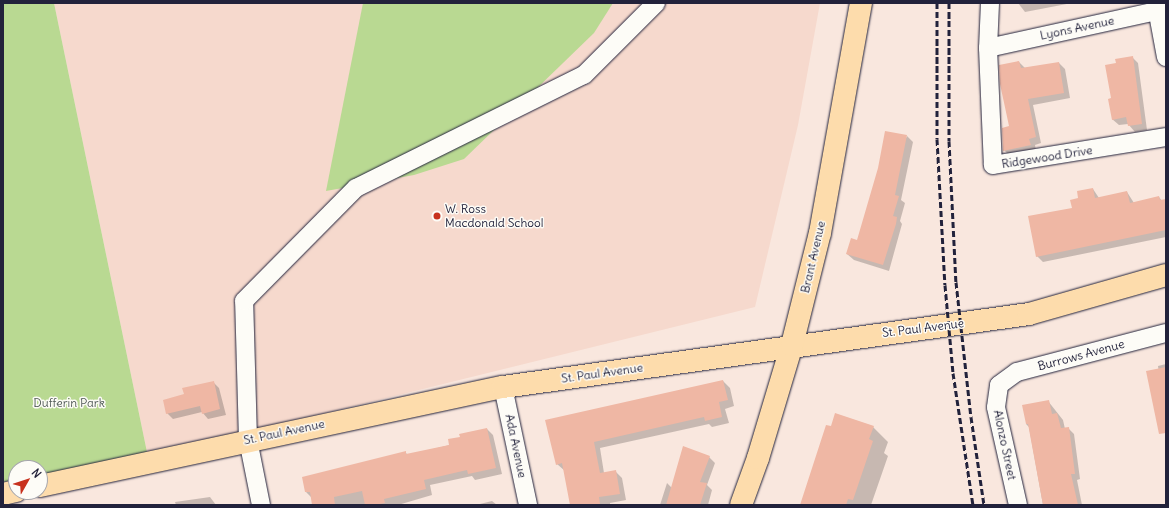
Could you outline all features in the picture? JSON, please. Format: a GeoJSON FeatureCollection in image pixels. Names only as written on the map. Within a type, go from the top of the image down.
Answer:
{"type":"FeatureCollection","features":[{"type":"Feature","properties":{"kind":"main road","name":"Brant Avenue"},"geometry":{"type":"LineString","coordinates":[[741,505],[758,458],[792,345],[820,233],[861,3]]}},
{"type":"Feature","properties":{"kind":"main road","name":"St. Paul Avenue"},"geometry":{"type":"LineString","coordinates":[[48,484],[248,440],[503,387],[792,345],[1029,314],[1166,275]]}},
{"type":"Feature","properties":{"kind":"street"},"geometry":{"type":"LineString","coordinates":[[261,505],[248,440],[244,301],[356,188],[584,75],[656,3]]}},
{"type":"Feature","properties":{"kind":"street","name":"Ridgewood Drive"},"geometry":{"type":"LineString","coordinates":[[990,3],[988,48],[993,165],[1166,137]]}},
{"type":"Feature","properties":{"kind":"street"},"geometry":{"type":"LineString","coordinates":[[1160,8],[1166,57]]}},
{"type":"Feature","properties":{"kind":"street","name":"Lyons Avenue"},"geometry":{"type":"LineString","coordinates":[[988,48],[1160,8]]}},
{"type":"Feature","properties":{"kind":"street","name":"Burrows Avenue"},"geometry":{"type":"LineString","coordinates":[[999,385],[1017,372],[1166,333]]}},
{"type":"Feature","properties":{"kind":"street","name":"Alonzo Street"},"geometry":{"type":"LineString","coordinates":[[999,385],[996,407],[1018,505]]}},
{"type":"Feature","properties":{"kind":"street","name":"Ada Avenue"},"geometry":{"type":"LineString","coordinates":[[503,387],[528,505]]}},
{"type":"Feature","properties":{"kind":"shaded area","name":"W. Ross Macdonald School"},"geometry":{"type":"Polygon","coordinates":[[[54,3],[820,3],[798,125],[755,307],[148,457],[54,3]]]}},
{"type":"Feature","properties":{"kind":"green space","name":"Dufferin Park"},"geometry":{"type":"Polygon","coordinates":[[[3,3],[54,3],[148,457],[48,474],[48,460],[8,460],[8,481],[3,482],[3,3]]]}},
{"type":"Feature","properties":{"kind":"green space"},"geometry":{"type":"Polygon","coordinates":[[[363,3],[613,3],[594,33],[464,159],[414,175],[326,191],[363,3]]]}},
{"type":"Feature","properties":{"kind":"building"},"geometry":{"type":"Polygon","coordinates":[[[1133,56],[1142,124],[1128,126],[1126,117],[1112,120],[1108,99],[1111,98],[1105,65],[1116,63],[1115,59],[1133,56]]]}},
{"type":"Feature","properties":{"kind":"building"},"geometry":{"type":"Polygon","coordinates":[[[1019,61],[1021,68],[1059,62],[1064,93],[1028,99],[1036,137],[1029,139],[1031,145],[1003,151],[1002,128],[1009,126],[1000,84],[999,65],[1019,61]]]}},
{"type":"Feature","properties":{"kind":"building"},"geometry":{"type":"Polygon","coordinates":[[[885,131],[907,135],[895,195],[899,196],[893,216],[897,217],[896,224],[883,265],[846,254],[851,238],[857,240],[878,168],[885,131]]]}},
{"type":"Feature","properties":{"kind":"building"},"geometry":{"type":"Polygon","coordinates":[[[1093,188],[1095,198],[1127,191],[1130,203],[1159,196],[1160,200],[1166,199],[1166,230],[1036,257],[1028,216],[1072,208],[1070,200],[1078,198],[1077,191],[1093,188]]]}},
{"type":"Feature","properties":{"kind":"building"},"geometry":{"type":"Polygon","coordinates":[[[1166,367],[1166,433],[1159,434],[1146,371],[1166,367]]]}},
{"type":"Feature","properties":{"kind":"building"},"geometry":{"type":"Polygon","coordinates":[[[723,380],[728,400],[719,402],[722,417],[705,421],[704,417],[594,442],[600,473],[616,470],[620,494],[599,497],[600,504],[570,505],[562,463],[556,465],[545,420],[723,380]]]}},
{"type":"Feature","properties":{"kind":"building"},"geometry":{"type":"Polygon","coordinates":[[[214,381],[220,409],[202,414],[200,406],[166,414],[163,400],[184,394],[182,388],[214,381]]]}},
{"type":"Feature","properties":{"kind":"building"},"geometry":{"type":"Polygon","coordinates":[[[1049,400],[1052,414],[1057,413],[1061,428],[1069,427],[1075,474],[1071,474],[1078,505],[1043,505],[1028,424],[1026,424],[1022,405],[1049,400]]]}},
{"type":"Feature","properties":{"kind":"building"},"geometry":{"type":"Polygon","coordinates":[[[835,413],[874,426],[869,439],[873,441],[853,500],[848,499],[846,505],[800,505],[826,425],[831,426],[835,413]]]}},
{"type":"Feature","properties":{"kind":"building"},"geometry":{"type":"Polygon","coordinates":[[[487,428],[496,468],[468,474],[467,470],[424,480],[426,489],[384,499],[385,503],[374,505],[365,505],[362,491],[334,497],[335,505],[312,505],[310,492],[305,492],[302,477],[406,451],[406,454],[449,445],[448,439],[460,437],[459,434],[487,428]]]}},
{"type":"Feature","properties":{"kind":"building"},"geometry":{"type":"Polygon","coordinates":[[[683,446],[710,456],[700,482],[707,483],[700,505],[666,505],[683,446]]]}},
{"type":"Feature","properties":{"kind":"railway"},"geometry":{"type":"LineString","coordinates":[[937,3],[937,139],[945,285],[953,373],[973,505]]}},
{"type":"Feature","properties":{"kind":"railway"},"geometry":{"type":"LineString","coordinates":[[949,3],[949,141],[956,282],[971,417],[984,505]]}},
{"type":"Feature","properties":{"kind":"place","name":"W. Ross Macdonald School"},"geometry":{"type":"Point","coordinates":[437,216]}}]}
